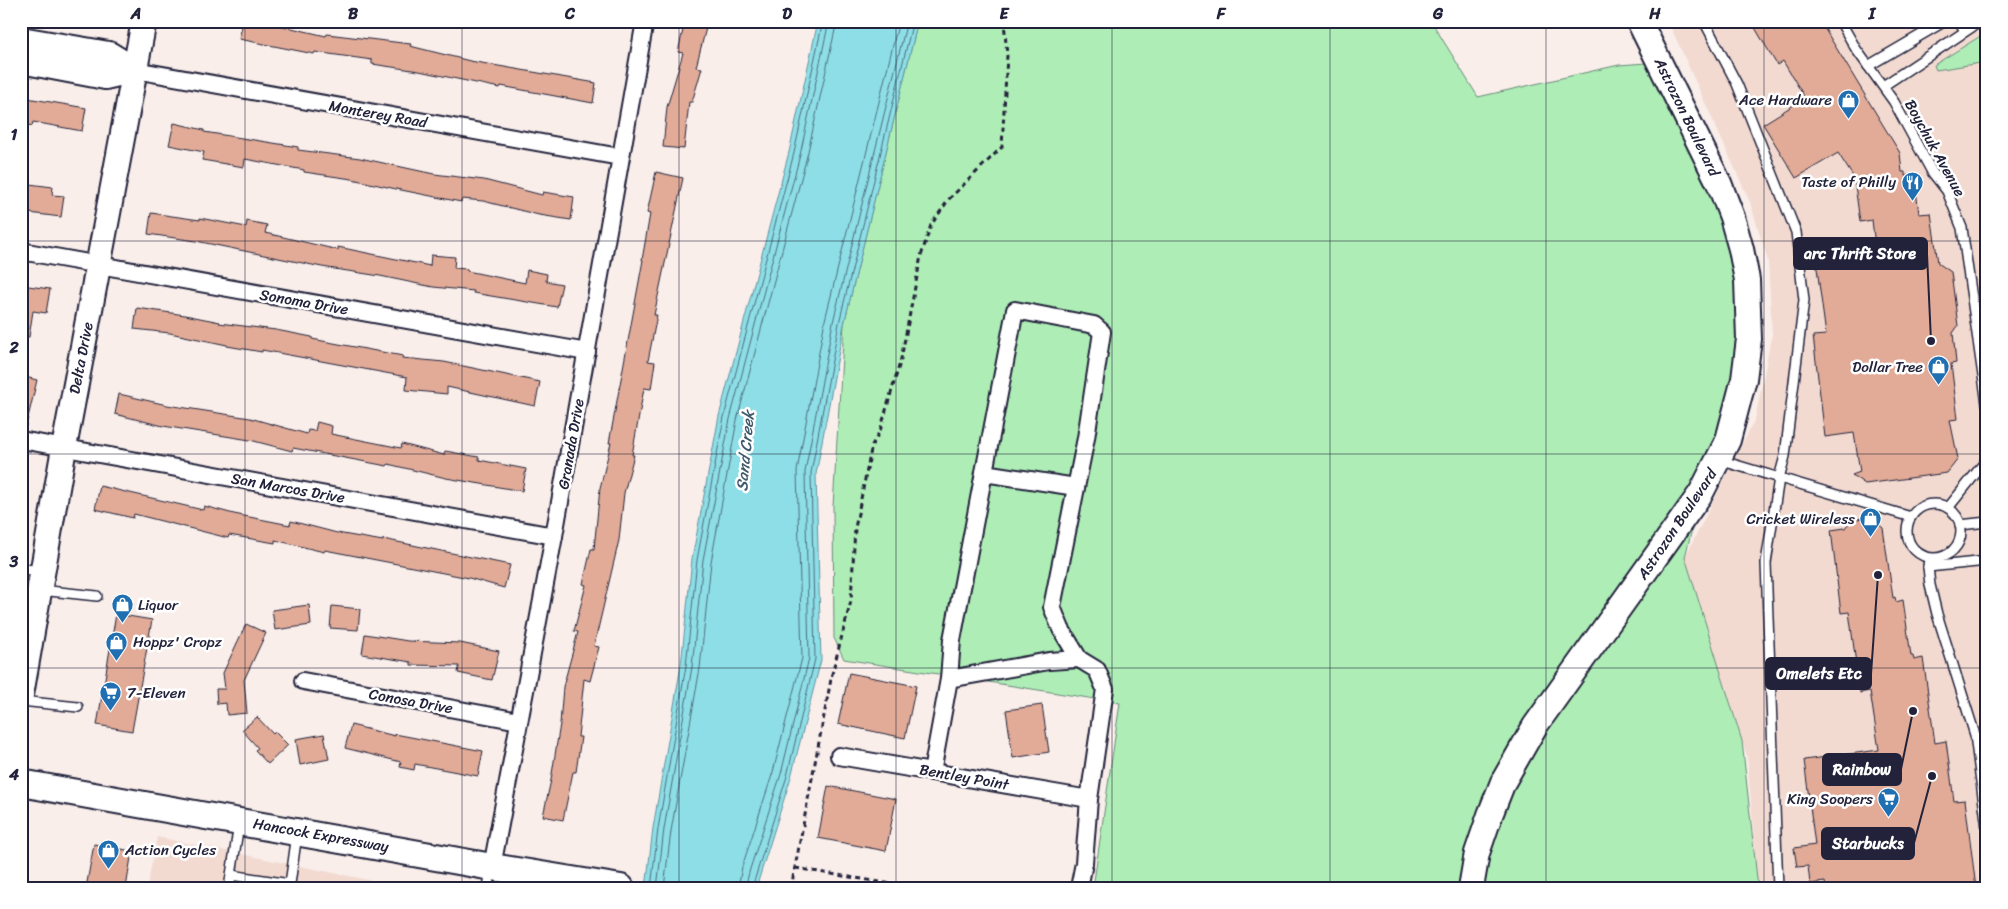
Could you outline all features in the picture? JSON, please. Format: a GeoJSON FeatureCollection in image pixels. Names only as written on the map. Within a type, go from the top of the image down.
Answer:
{"type":"FeatureCollection","features":[{"type":"Feature","properties":{"kind":"main road","name":"Delta Drive"},"geometry":{"type":"LineString","coordinates":[[21,695],[26,635],[34,577],[64,448],[144,21]]}},
{"type":"Feature","properties":{"kind":"main road","name":"Astrozon Boulevard"},"geometry":{"type":"LineString","coordinates":[[1471,888],[1477,853],[1503,782],[1535,726],[1702,492],[1719,460],[1735,420],[1744,379],[1748,339],[1747,280],[1732,217],[1720,183],[1639,21]]}},
{"type":"Feature","properties":{"kind":"main road","name":"Monterey Road"},"geometry":{"type":"LineString","coordinates":[[21,39],[109,54],[135,70]]}},
{"type":"Feature","properties":{"kind":"main road","name":"Monterey Road"},"geometry":{"type":"LineString","coordinates":[[21,61],[105,77],[135,70]]}},
{"type":"Feature","properties":{"kind":"main road","name":"Hancock Expressway"},"geometry":{"type":"LineString","coordinates":[[21,783],[298,831],[490,877],[590,882],[621,888]]}},
{"type":"Feature","properties":{"kind":"street","name":"Granada Drive"},"geometry":{"type":"LineString","coordinates":[[490,877],[554,536],[645,21]]}},
{"type":"Feature","properties":{"kind":"street","name":"Monterey Road"},"geometry":{"type":"LineString","coordinates":[[135,70],[620,157]]}},
{"type":"Feature","properties":{"kind":"street","name":"Sonoma Drive"},"geometry":{"type":"LineString","coordinates":[[21,251],[587,352]]}},
{"type":"Feature","properties":{"kind":"street"},"geometry":{"type":"LineString","coordinates":[[932,772],[949,678],[952,640],[1015,310],[1094,325],[1102,332],[1086,438],[1052,607],[1061,629],[1079,659],[1097,670],[1104,689],[1089,799],[1084,863],[1079,888]]}},
{"type":"Feature","properties":{"kind":"street","name":"San Marcos Drive"},"geometry":{"type":"LineString","coordinates":[[21,440],[554,536]]}},
{"type":"Feature","properties":{"kind":"street"},"geometry":{"type":"LineString","coordinates":[[984,473],[1076,487]]}},
{"type":"Feature","properties":{"kind":"street"},"geometry":{"type":"LineString","coordinates":[[949,678],[1048,661],[1079,659]]}},
{"type":"Feature","properties":{"kind":"street","name":"Conosa Drive"},"geometry":{"type":"LineString","coordinates":[[303,682],[519,721]]}},
{"type":"Feature","properties":{"kind":"street","name":"Bentley Point"},"geometry":{"type":"LineString","coordinates":[[839,756],[1089,799]]}},
{"type":"Feature","properties":{"kind":"lane","name":"Boychuk Avenue"},"geometry":{"type":"LineString","coordinates":[[1840,21],[1868,66],[1894,102],[1932,172],[1947,190],[1962,228],[1987,404]]}},
{"type":"Feature","properties":{"kind":"lane"},"geometry":{"type":"LineString","coordinates":[[1868,66],[1945,21]]}},
{"type":"Feature","properties":{"kind":"lane"},"geometry":{"type":"LineString","coordinates":[[1959,21],[1965,31]]}},
{"type":"Feature","properties":{"kind":"lane"},"geometry":{"type":"LineString","coordinates":[[1883,86],[1981,21]]}},
{"type":"Feature","properties":{"kind":"lane"},"geometry":{"type":"LineString","coordinates":[[1708,23],[1737,84],[1796,232],[1804,300],[1785,456],[1779,478],[1766,564],[1778,888]]}},
{"type":"Feature","properties":{"kind":"lane"},"geometry":{"type":"LineString","coordinates":[[1948,508],[1985,462],[1987,454]]}},
{"type":"Feature","properties":{"kind":"lane"},"geometry":{"type":"LineString","coordinates":[[1719,460],[1911,517]]}},
{"type":"Feature","properties":{"kind":"lane"},"geometry":{"type":"LineString","coordinates":[[1929,563],[1952,552],[1961,534],[1957,517],[1948,508],[1938,504],[1930,504],[1921,508],[1911,517],[1908,526],[1908,538],[1913,548],[1929,563],[1930,585],[1937,614],[1975,735],[1987,828]]}},
{"type":"Feature","properties":{"kind":"lane"},"geometry":{"type":"LineString","coordinates":[[1960,525],[1987,522]]}},
{"type":"Feature","properties":{"kind":"lane"},"geometry":{"type":"LineString","coordinates":[[1929,563],[1987,561]]}},
{"type":"Feature","properties":{"kind":"lane"},"geometry":{"type":"LineString","coordinates":[[34,577],[97,596]]}},
{"type":"Feature","properties":{"kind":"lane"},"geometry":{"type":"LineString","coordinates":[[21,701],[78,707]]}},
{"type":"Feature","properties":{"kind":"lane"},"geometry":{"type":"LineString","coordinates":[[230,888],[240,821]]}},
{"type":"Feature","properties":{"kind":"lane"},"geometry":{"type":"LineString","coordinates":[[231,875],[290,884],[298,831]]}},
{"type":"Feature","properties":{"kind":"path"},"geometry":{"type":"LineString","coordinates":[[791,888],[832,674],[851,600],[855,528],[872,445],[880,431],[900,359],[920,256],[931,225],[949,199],[1002,147],[1007,55],[1004,21]]}},
{"type":"Feature","properties":{"kind":"path"},"geometry":{"type":"LineString","coordinates":[[795,868],[916,888]]}},
{"type":"Feature","properties":{"kind":"path"},"geometry":{"type":"LineString","coordinates":[[1044,888],[1048,885],[1059,888]]}},
{"type":"Feature","properties":{"kind":"shaded area"},"geometry":{"type":"Polygon","coordinates":[[[1668,21],[1987,21],[1987,888],[1758,888],[1747,756],[1685,557],[1755,419],[1772,334],[1768,261],[1750,202],[1668,21]]]}},
{"type":"Feature","properties":{"kind":"shaded area"},"geometry":{"type":"Polygon","coordinates":[[[157,837],[408,888],[147,888],[157,837]]]}},
{"type":"Feature","properties":{"kind":"green space"},"geometry":{"type":"Polygon","coordinates":[[[918,21],[1431,21],[1478,97],[1619,65],[1660,62],[1741,249],[1749,339],[1701,493],[1685,557],[1742,741],[1758,888],[1093,888],[1120,703],[844,659],[834,638],[833,506],[844,324],[918,21]]]}},
{"type":"Feature","properties":{"kind":"green space"},"geometry":{"type":"Polygon","coordinates":[[[1987,32],[1987,62],[1936,70],[1934,65],[1987,32]]]}},
{"type":"Feature","properties":{"kind":"water","name":"Sand Creek"},"geometry":{"type":"Polygon","coordinates":[[[818,21],[918,21],[844,324],[816,474],[821,660],[791,777],[756,888],[646,888],[653,828],[681,665],[692,559],[719,416],[789,152],[818,21]]]}},
{"type":"Feature","properties":{"kind":"building"},"geometry":{"type":"Polygon","coordinates":[[[243,21],[261,21],[326,36],[327,34],[411,44],[410,46],[470,61],[596,83],[593,103],[372,64],[372,60],[315,52],[314,54],[239,39],[243,21]]]}},
{"type":"Feature","properties":{"kind":"building"},"geometry":{"type":"Polygon","coordinates":[[[685,21],[707,24],[696,67],[702,68],[692,102],[689,102],[684,149],[663,147],[667,107],[683,53],[678,52],[685,21]]]}},
{"type":"Feature","properties":{"kind":"building"},"geometry":{"type":"Polygon","coordinates":[[[1751,21],[1820,21],[1900,153],[1902,172],[1905,172],[1905,176],[1914,174],[1919,214],[1931,213],[1938,263],[1951,272],[1958,326],[1953,333],[1956,363],[1951,364],[1958,419],[1950,420],[1958,459],[1947,473],[1865,484],[1852,475],[1860,472],[1854,433],[1825,437],[1813,336],[1826,335],[1816,261],[1876,254],[1872,220],[1860,222],[1854,178],[1838,153],[1796,178],[1763,124],[1805,98],[1783,61],[1777,65],[1751,21]]]}},
{"type":"Feature","properties":{"kind":"building"},"geometry":{"type":"Polygon","coordinates":[[[21,97],[86,108],[82,131],[33,122],[32,126],[21,123],[21,97]]]}},
{"type":"Feature","properties":{"kind":"building"},"geometry":{"type":"Polygon","coordinates":[[[174,123],[204,130],[204,132],[298,147],[298,150],[360,158],[434,174],[484,180],[542,195],[543,192],[574,197],[571,220],[539,215],[483,201],[462,199],[461,202],[245,159],[244,167],[202,160],[204,152],[169,145],[174,123]]]}},
{"type":"Feature","properties":{"kind":"building"},"geometry":{"type":"Polygon","coordinates":[[[656,172],[683,178],[654,315],[657,315],[648,361],[655,362],[651,389],[644,388],[632,455],[634,455],[624,493],[619,540],[594,646],[599,647],[590,681],[584,679],[578,737],[581,737],[576,772],[573,772],[563,820],[543,816],[560,724],[563,687],[578,632],[574,631],[586,585],[583,584],[591,549],[594,549],[600,488],[611,443],[609,443],[643,260],[650,214],[647,213],[656,172]]]}},
{"type":"Feature","properties":{"kind":"building"},"geometry":{"type":"Polygon","coordinates":[[[29,184],[53,187],[52,195],[64,196],[61,217],[21,212],[21,187],[29,188],[29,184]]]}},
{"type":"Feature","properties":{"kind":"building"},"geometry":{"type":"Polygon","coordinates":[[[151,213],[200,220],[200,218],[246,227],[247,221],[267,225],[265,233],[338,250],[338,247],[430,266],[431,255],[455,257],[454,268],[467,269],[467,271],[525,283],[527,270],[547,274],[546,281],[562,284],[557,307],[473,293],[474,291],[433,287],[322,267],[196,241],[148,234],[151,213]]]}},
{"type":"Feature","properties":{"kind":"building"},"geometry":{"type":"Polygon","coordinates":[[[21,285],[50,289],[46,313],[33,311],[29,337],[21,337],[21,285]]]}},
{"type":"Feature","properties":{"kind":"building"},"geometry":{"type":"Polygon","coordinates":[[[137,308],[185,315],[219,323],[276,330],[312,337],[312,339],[403,356],[402,358],[444,362],[540,382],[535,406],[447,387],[447,394],[406,390],[407,377],[262,350],[262,352],[227,346],[170,333],[134,329],[137,308]]]}},
{"type":"Feature","properties":{"kind":"building"},"geometry":{"type":"Polygon","coordinates":[[[21,376],[37,380],[26,426],[21,425],[21,376]]]}},
{"type":"Feature","properties":{"kind":"building"},"geometry":{"type":"Polygon","coordinates":[[[119,394],[167,405],[250,418],[307,434],[308,430],[315,431],[317,422],[332,426],[331,434],[401,448],[402,444],[444,455],[445,451],[479,457],[479,460],[526,469],[522,491],[446,478],[388,464],[387,466],[293,448],[292,451],[250,440],[163,426],[115,414],[119,394]]]}},
{"type":"Feature","properties":{"kind":"building"},"geometry":{"type":"Polygon","coordinates":[[[100,486],[203,510],[204,506],[290,525],[291,521],[337,533],[383,541],[383,539],[510,565],[504,588],[469,578],[325,550],[324,552],[275,540],[275,543],[229,535],[228,538],[134,514],[133,518],[95,509],[100,486]]]}},
{"type":"Feature","properties":{"kind":"building","name":"King Soopers"},"geometry":{"type":"Polygon","coordinates":[[[1870,517],[1883,528],[1893,598],[1895,597],[1896,602],[1903,600],[1911,656],[1913,656],[1914,660],[1923,658],[1935,743],[1946,741],[1954,801],[1965,800],[1976,888],[1826,888],[1825,882],[1810,884],[1808,866],[1797,867],[1794,848],[1815,845],[1804,760],[1879,750],[1870,691],[1860,693],[1849,612],[1841,613],[1831,530],[1845,528],[1851,520],[1870,517]]]}},
{"type":"Feature","properties":{"kind":"building"},"geometry":{"type":"Polygon","coordinates":[[[309,605],[311,625],[275,630],[272,610],[309,605]]]}},
{"type":"Feature","properties":{"kind":"building"},"geometry":{"type":"Polygon","coordinates":[[[332,606],[360,609],[358,630],[330,628],[332,606]]]}},
{"type":"Feature","properties":{"kind":"building"},"geometry":{"type":"Polygon","coordinates":[[[116,614],[152,620],[132,731],[97,725],[116,614]]]}},
{"type":"Feature","properties":{"kind":"building"},"geometry":{"type":"Polygon","coordinates":[[[246,624],[266,633],[244,680],[247,713],[227,715],[226,703],[217,704],[216,689],[225,689],[223,673],[246,624]]]}},
{"type":"Feature","properties":{"kind":"building"},"geometry":{"type":"Polygon","coordinates":[[[365,634],[408,641],[460,643],[499,651],[492,680],[458,673],[459,666],[411,665],[411,662],[362,654],[365,634]]]}},
{"type":"Feature","properties":{"kind":"building"},"geometry":{"type":"Polygon","coordinates":[[[849,673],[916,686],[905,738],[838,724],[849,673]]]}},
{"type":"Feature","properties":{"kind":"building"},"geometry":{"type":"Polygon","coordinates":[[[1042,705],[1049,752],[1013,758],[1006,710],[1042,705]]]}},
{"type":"Feature","properties":{"kind":"building"},"geometry":{"type":"Polygon","coordinates":[[[257,717],[273,734],[275,732],[288,745],[268,764],[255,750],[258,748],[242,730],[257,717]]]}},
{"type":"Feature","properties":{"kind":"building"},"geometry":{"type":"Polygon","coordinates":[[[351,725],[395,736],[395,734],[483,751],[478,776],[415,764],[414,770],[400,767],[401,762],[345,748],[351,725]]]}},
{"type":"Feature","properties":{"kind":"building"},"geometry":{"type":"Polygon","coordinates":[[[324,734],[329,759],[300,765],[296,739],[324,734]]]}},
{"type":"Feature","properties":{"kind":"building"},"geometry":{"type":"Polygon","coordinates":[[[828,786],[896,799],[886,851],[818,838],[828,786]]]}},
{"type":"Feature","properties":{"kind":"building","name":"Action Cycles"},"geometry":{"type":"Polygon","coordinates":[[[94,844],[132,851],[126,888],[86,888],[94,844]]]}},
{"type":"Feature","properties":{"kind":"place","name":"Ace Hardware"},"geometry":{"type":"Point","coordinates":[1848,119]}},
{"type":"Feature","properties":{"kind":"place","name":"Taste of Philly"},"geometry":{"type":"Point","coordinates":[1912,201]}},
{"type":"Feature","properties":{"kind":"place","name":"arc Thrift Store"},"geometry":{"type":"Point","coordinates":[1931,341]}},
{"type":"Feature","properties":{"kind":"place","name":"Dollar Tree"},"geometry":{"type":"Point","coordinates":[1939,386]}},
{"type":"Feature","properties":{"kind":"place","name":"Cricket Wireless"},"geometry":{"type":"Point","coordinates":[1871,538]}},
{"type":"Feature","properties":{"kind":"place","name":"Omelets Etc"},"geometry":{"type":"Point","coordinates":[1878,575]}},
{"type":"Feature","properties":{"kind":"place","name":"Liquor"},"geometry":{"type":"Point","coordinates":[122,624]}},
{"type":"Feature","properties":{"kind":"place","name":"Hoppz' Cropz"},"geometry":{"type":"Point","coordinates":[117,661]}},
{"type":"Feature","properties":{"kind":"place","name":"Rainbow"},"geometry":{"type":"Point","coordinates":[1913,711]}},
{"type":"Feature","properties":{"kind":"place","name":"7-Eleven"},"geometry":{"type":"Point","coordinates":[111,712]}},
{"type":"Feature","properties":{"kind":"place","name":"Starbucks"},"geometry":{"type":"Point","coordinates":[1932,776]}},
{"type":"Feature","properties":{"kind":"place","name":"King Soopers"},"geometry":{"type":"Point","coordinates":[1889,818]}},
{"type":"Feature","properties":{"kind":"place","name":"Action Cycles"},"geometry":{"type":"Point","coordinates":[109,869]}}]}
